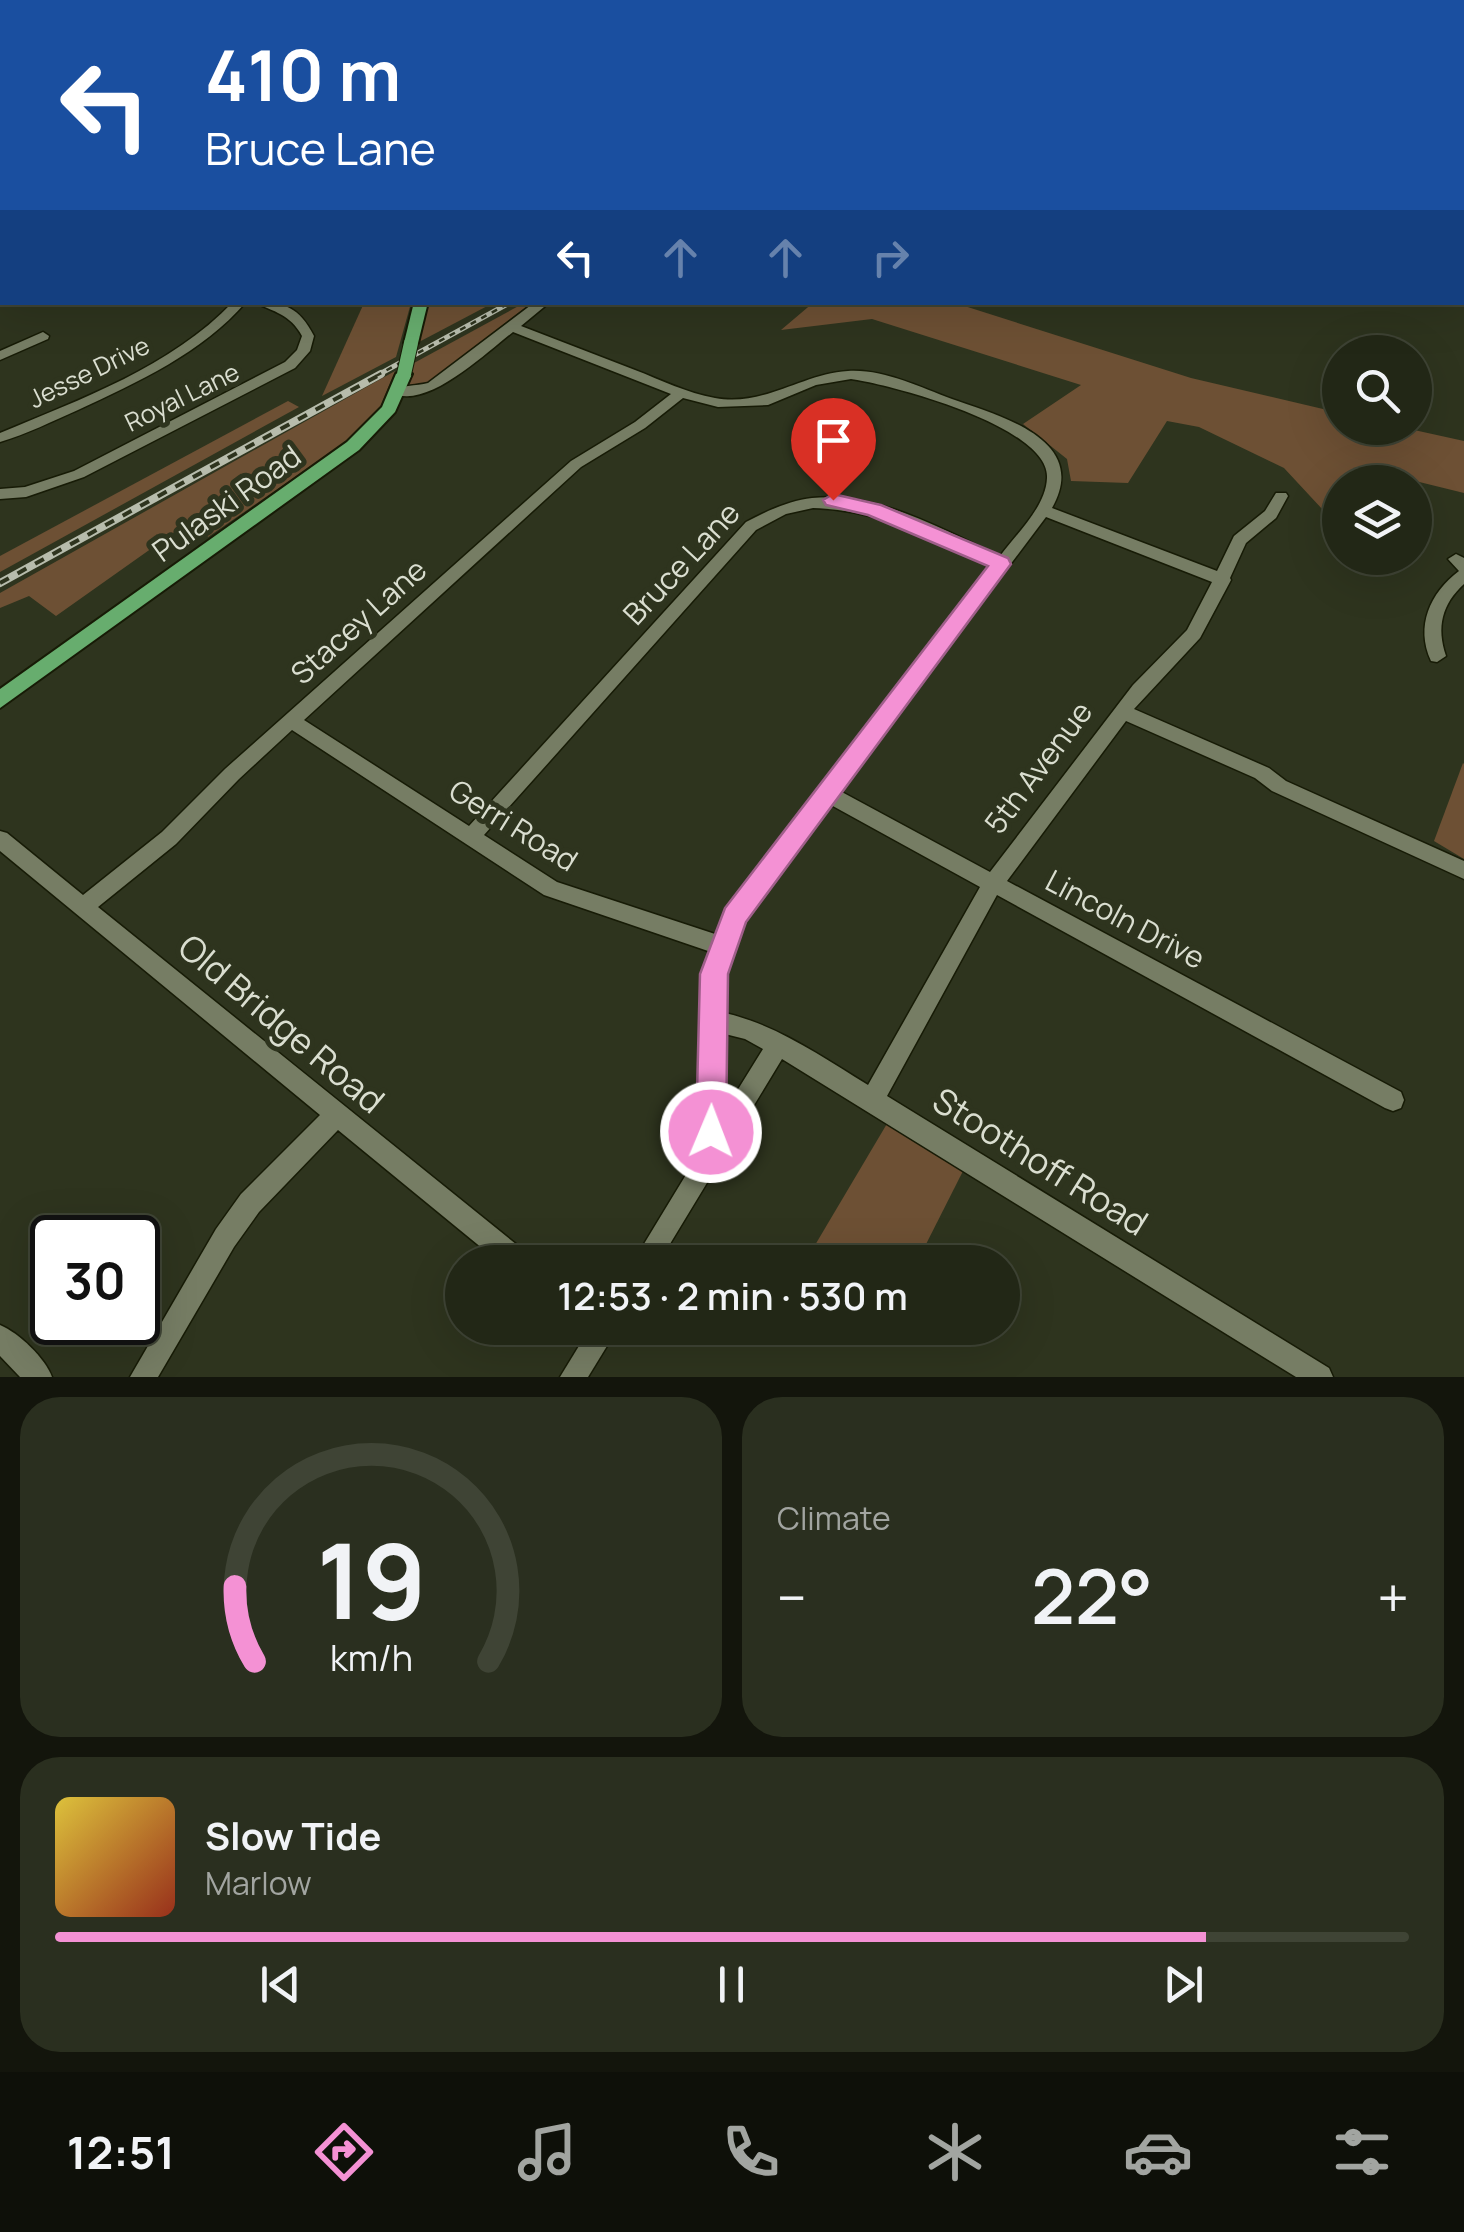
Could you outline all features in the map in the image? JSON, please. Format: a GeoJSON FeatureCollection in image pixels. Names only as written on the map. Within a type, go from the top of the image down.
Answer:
{"type":"FeatureCollection","features":[{"type":"Feature","properties":{"kind":"main road","name":"Pulaski Road"},"geometry":{"type":"LineString","coordinates":[[0,700],[296,490],[379,421],[401,383],[420,305]]}},
{"type":"Feature","properties":{"kind":"street","name":"Jesse Drive"},"geometry":{"type":"LineString","coordinates":[[0,438],[183,351],[220,326],[238,305]]}},
{"type":"Feature","properties":{"kind":"street","name":"Royal Lane"},"geometry":{"type":"LineString","coordinates":[[1,495],[26,492],[79,474],[290,365],[303,351],[308,336],[302,323],[278,305]]}},
{"type":"Feature","properties":{"kind":"street"},"geometry":{"type":"LineString","coordinates":[[514,327],[540,305]]}},
{"type":"Feature","properties":{"kind":"street"},"geometry":{"type":"LineString","coordinates":[[401,383],[433,386],[506,328],[514,327],[718,403],[748,404],[830,377],[870,376],[1028,435],[1054,465],[1056,481],[1043,510],[734,916],[714,974],[716,1022],[708,1160]]}},
{"type":"Feature","properties":{"kind":"street"},"geometry":{"type":"LineString","coordinates":[[0,356],[43,336]]}},
{"type":"Feature","properties":{"kind":"street","name":"Stacey Lane"},"geometry":{"type":"LineString","coordinates":[[84,906],[169,838],[292,720],[576,464],[640,425],[681,392]]}},
{"type":"Feature","properties":{"kind":"street","name":"5th Avenue"},"geometry":{"type":"LineString","coordinates":[[872,1100],[994,883],[1139,690],[1194,634],[1240,540],[1271,514],[1281,496]]}},
{"type":"Feature","properties":{"kind":"street","name":"Bruce Lane"},"geometry":{"type":"LineString","coordinates":[[470,837],[750,526],[780,508],[816,500],[853,502],[1001,564]]}},
{"type":"Feature","properties":{"kind":"street"},"geometry":{"type":"LineString","coordinates":[[1043,510],[1223,580]]}},
{"type":"Feature","properties":{"kind":"street"},"geometry":{"type":"LineString","coordinates":[[1437,656],[1428,636],[1443,594],[1461,567]]}},
{"type":"Feature","properties":{"kind":"street"},"geometry":{"type":"LineString","coordinates":[[1123,712],[1262,773],[1279,786],[1464,870]]}},
{"type":"Feature","properties":{"kind":"street","name":"Gerri Road"},"geometry":{"type":"LineString","coordinates":[[292,720],[551,889],[722,946]]}},
{"type":"Feature","properties":{"kind":"street","name":"Lincoln Drive"},"geometry":{"type":"LineString","coordinates":[[828,794],[1393,1100]]}},
{"type":"Feature","properties":{"kind":"street","name":"Old Bridge Road"},"geometry":{"type":"LineString","coordinates":[[0,838],[497,1245]]}},
{"type":"Feature","properties":{"kind":"street","name":"Stoothoff Road"},"geometry":{"type":"LineString","coordinates":[[716,1022],[748,1029],[779,1044],[1320,1377]]}},
{"type":"Feature","properties":{"kind":"street"},"geometry":{"type":"LineString","coordinates":[[656,1245],[779,1044]]}},
{"type":"Feature","properties":{"kind":"street"},"geometry":{"type":"LineString","coordinates":[[144,1377],[206,1269],[250,1203],[336,1115]]}},
{"type":"Feature","properties":{"kind":"street"},"geometry":{"type":"LineString","coordinates":[[0,1338],[40,1377]]}},
{"type":"Feature","properties":{"kind":"street"},"geometry":{"type":"LineString","coordinates":[[573,1377],[592,1345]]}},
{"type":"Feature","properties":{"kind":"shaded area"},"geometry":{"type":"Polygon","coordinates":[[[363,305],[410,305],[396,357],[322,396],[363,305]]]}},
{"type":"Feature","properties":{"kind":"shaded area"},"geometry":{"type":"Polygon","coordinates":[[[426,305],[489,305],[419,342],[426,305]]]}},
{"type":"Feature","properties":{"kind":"shaded area"},"geometry":{"type":"Polygon","coordinates":[[[520,305],[528,305],[410,397],[403,395],[414,363],[520,305]]]}},
{"type":"Feature","properties":{"kind":"shaded area"},"geometry":{"type":"Polygon","coordinates":[[[810,305],[961,305],[1191,378],[1322,409],[1322,445],[1432,445],[1432,434],[1464,441],[1464,493],[1432,485],[1432,465],[1322,465],[1322,509],[1284,468],[1199,427],[1167,421],[1128,483],[1071,481],[1067,459],[1023,424],[1081,385],[872,319],[781,330],[810,305]]]}},
{"type":"Feature","properties":{"kind":"shaded area"},"geometry":{"type":"Polygon","coordinates":[[[395,371],[378,412],[350,439],[208,537],[186,524],[56,616],[29,596],[0,608],[0,593],[395,371]]]}},
{"type":"Feature","properties":{"kind":"shaded area"},"geometry":{"type":"Polygon","coordinates":[[[288,401],[299,407],[0,572],[0,556],[288,401]]]}},
{"type":"Feature","properties":{"kind":"shaded area"},"geometry":{"type":"Polygon","coordinates":[[[1464,764],[1464,859],[1434,841],[1464,764]]]}},
{"type":"Feature","properties":{"kind":"shaded area"},"geometry":{"type":"Polygon","coordinates":[[[888,1122],[963,1171],[926,1245],[815,1245],[888,1122]]]}},
{"type":"Feature","properties":{"kind":"railway"},"geometry":{"type":"LineString","coordinates":[[376,376],[506,305]]}},
{"type":"Feature","properties":{"kind":"railway"},"geometry":{"type":"LineString","coordinates":[[0,583],[381,374]]}},
{"type":"Feature","properties":{"kind":"route"},"geometry":{"type":"LineString","coordinates":[[711,1132],[714,974],[734,916],[1001,564],[874,510],[833,500]]}}]}
